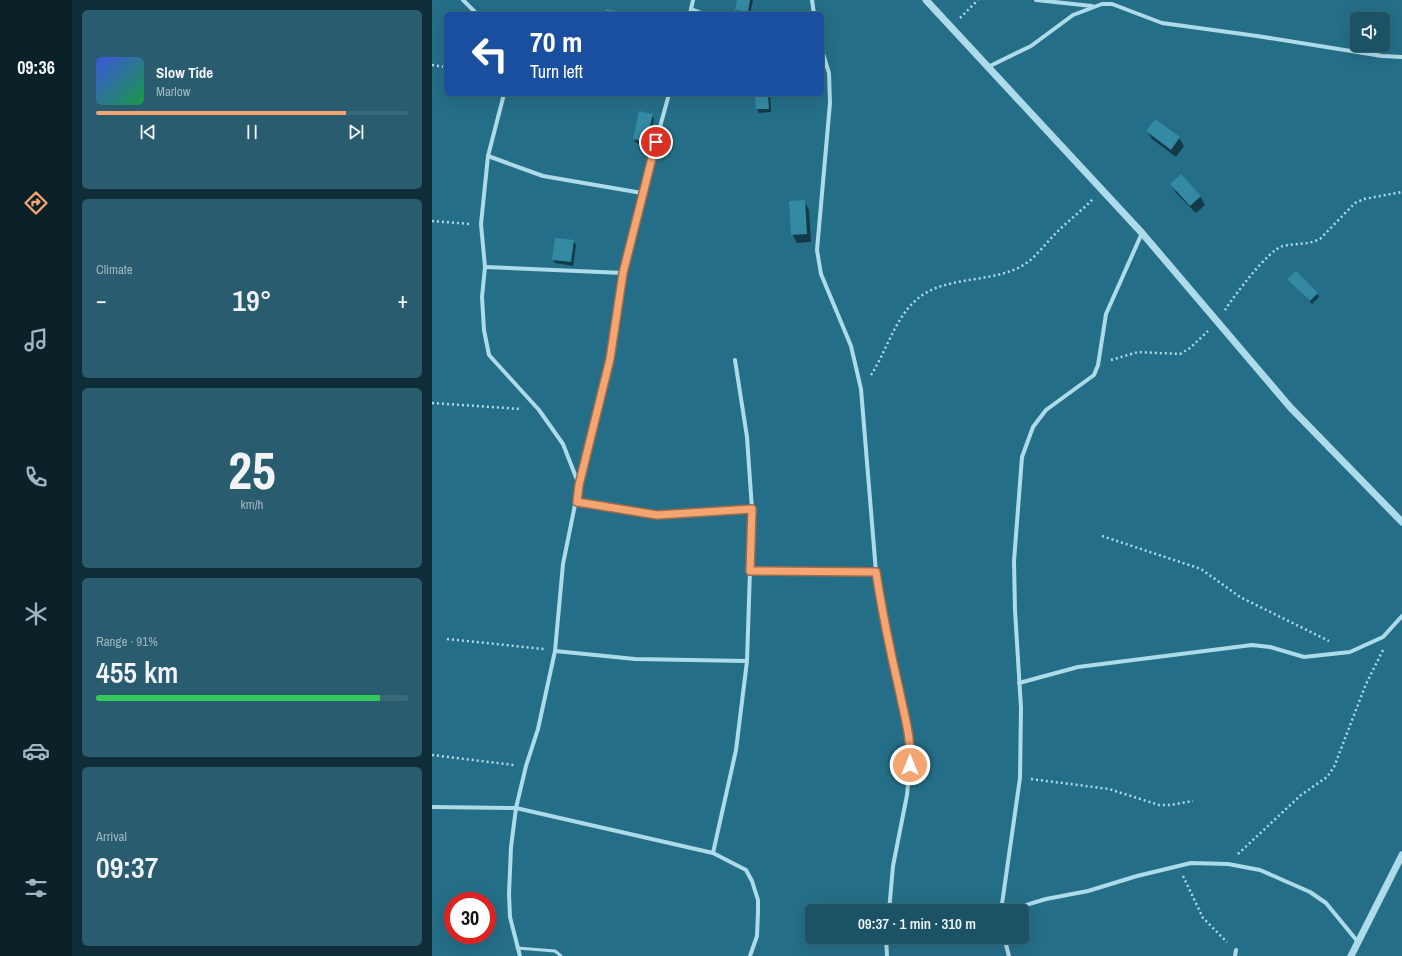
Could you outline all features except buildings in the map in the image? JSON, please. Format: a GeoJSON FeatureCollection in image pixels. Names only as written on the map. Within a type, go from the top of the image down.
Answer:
{"type":"FeatureCollection","features":[{"type":"Feature","properties":{"kind":"street"},"geometry":{"type":"LineString","coordinates":[[463,0],[475,12]]}},
{"type":"Feature","properties":{"kind":"street"},"geometry":{"type":"LineString","coordinates":[[690,12],[693,0]]}},
{"type":"Feature","properties":{"kind":"street"},"geometry":{"type":"LineString","coordinates":[[812,0],[814,12]]}},
{"type":"Feature","properties":{"kind":"street"},"geometry":{"type":"LineString","coordinates":[[926,0],[1142,233],[1290,407],[1402,522]]}},
{"type":"Feature","properties":{"kind":"street"},"geometry":{"type":"LineString","coordinates":[[1036,0],[1093,6]]}},
{"type":"Feature","properties":{"kind":"street"},"geometry":{"type":"LineString","coordinates":[[988,68],[1031,46],[1073,15],[1093,6],[1102,4],[1112,4],[1162,23],[1258,36],[1382,56],[1402,57]]}},
{"type":"Feature","properties":{"kind":"street"},"geometry":{"type":"LineString","coordinates":[[691,9],[699,12]]}},
{"type":"Feature","properties":{"kind":"street"},"geometry":{"type":"LineString","coordinates":[[824,64],[829,72],[830,103],[822,178],[817,250],[818,262],[821,274],[851,346],[861,389],[876,572],[882,611],[911,752],[907,796],[893,866],[890,904]]}},
{"type":"Feature","properties":{"kind":"street"},"geometry":{"type":"LineString","coordinates":[[503,96],[488,156],[480,224],[485,267],[482,298],[484,330],[489,355],[510,380],[539,410],[563,444],[579,485]]}},
{"type":"Feature","properties":{"kind":"street"},"geometry":{"type":"LineString","coordinates":[[520,956],[510,917],[509,894],[511,847],[516,808],[526,766],[538,729],[555,651],[563,564],[577,502],[579,485],[610,359],[623,273],[642,193],[668,96]]}},
{"type":"Feature","properties":{"kind":"street"},"geometry":{"type":"LineString","coordinates":[[488,156],[543,176],[642,193]]}},
{"type":"Feature","properties":{"kind":"street"},"geometry":{"type":"LineString","coordinates":[[1002,904],[1020,778],[1019,683],[1014,561],[1022,457],[1033,427],[1046,410],[1094,375],[1098,365],[1106,314],[1142,233]]}},
{"type":"Feature","properties":{"kind":"street"},"geometry":{"type":"LineString","coordinates":[[485,267],[623,273]]}},
{"type":"Feature","properties":{"kind":"street"},"geometry":{"type":"LineString","coordinates":[[713,853],[736,750],[747,661],[752,509],[747,438],[735,360]]}},
{"type":"Feature","properties":{"kind":"street"},"geometry":{"type":"LineString","coordinates":[[577,502],[657,515],[752,509]]}},
{"type":"Feature","properties":{"kind":"street"},"geometry":{"type":"LineString","coordinates":[[750,571],[876,572]]}},
{"type":"Feature","properties":{"kind":"street"},"geometry":{"type":"LineString","coordinates":[[1019,683],[1078,667],[1252,645],[1270,647],[1304,656],[1350,652],[1383,637],[1402,616]]}},
{"type":"Feature","properties":{"kind":"street"},"geometry":{"type":"LineString","coordinates":[[555,651],[635,659],[747,661]]}},
{"type":"Feature","properties":{"kind":"street"},"geometry":{"type":"LineString","coordinates":[[432,807],[516,808],[713,853],[746,870],[752,881],[758,900],[758,912],[756,936],[750,956]]}},
{"type":"Feature","properties":{"kind":"street"},"geometry":{"type":"LineString","coordinates":[[1351,956],[1402,855]]}},
{"type":"Feature","properties":{"kind":"street"},"geometry":{"type":"LineString","coordinates":[[1029,904],[1046,899],[1088,891],[1137,876],[1191,863],[1228,864],[1260,870],[1310,892],[1326,903],[1358,942]]}},
{"type":"Feature","properties":{"kind":"street"},"geometry":{"type":"LineString","coordinates":[[886,944],[887,956]]}},
{"type":"Feature","properties":{"kind":"street"},"geometry":{"type":"LineString","coordinates":[[1006,944],[1009,956]]}},
{"type":"Feature","properties":{"kind":"street"},"geometry":{"type":"LineString","coordinates":[[1234,956],[1236,950]]}},
{"type":"Feature","properties":{"kind":"lane"},"geometry":{"type":"LineString","coordinates":[[517,948],[556,951],[560,956]]}},
{"type":"Feature","properties":{"kind":"path"},"geometry":{"type":"LineString","coordinates":[[952,27],[978,0]]}},
{"type":"Feature","properties":{"kind":"path"},"geometry":{"type":"LineString","coordinates":[[432,65],[444,67]]}},
{"type":"Feature","properties":{"kind":"path"},"geometry":{"type":"LineString","coordinates":[[861,389],[876,367],[904,314],[921,296],[938,288],[959,282],[1005,274],[1021,267],[1035,256],[1102,190]]}},
{"type":"Feature","properties":{"kind":"path"},"geometry":{"type":"LineString","coordinates":[[1098,365],[1129,353],[1180,354],[1190,348],[1218,322],[1241,286],[1275,251],[1282,246],[1312,243],[1320,239],[1355,203],[1364,199],[1402,192]]}},
{"type":"Feature","properties":{"kind":"path"},"geometry":{"type":"LineString","coordinates":[[432,221],[480,224]]}},
{"type":"Feature","properties":{"kind":"path"},"geometry":{"type":"LineString","coordinates":[[432,403],[539,410]]}},
{"type":"Feature","properties":{"kind":"path"},"geometry":{"type":"LineString","coordinates":[[1102,536],[1201,569],[1240,597],[1350,652]]}},
{"type":"Feature","properties":{"kind":"path"},"geometry":{"type":"LineString","coordinates":[[447,638],[555,651]]}},
{"type":"Feature","properties":{"kind":"path"},"geometry":{"type":"LineString","coordinates":[[1228,864],[1261,830],[1301,794],[1327,777],[1334,767],[1366,684],[1383,649]]}},
{"type":"Feature","properties":{"kind":"path"},"geometry":{"type":"LineString","coordinates":[[432,755],[526,766]]}},
{"type":"Feature","properties":{"kind":"path"},"geometry":{"type":"LineString","coordinates":[[1020,778],[1110,788],[1159,805],[1170,805],[1193,801]]}},
{"type":"Feature","properties":{"kind":"path"},"geometry":{"type":"LineString","coordinates":[[1178,866],[1203,918],[1236,950]]}},
{"type":"Feature","properties":{"kind":"route"},"geometry":{"type":"LineString","coordinates":[[656,142],[623,273],[610,359],[579,485],[577,502],[657,515],[752,509],[750,571],[876,572],[882,611],[907,727],[911,752],[910,765]]}}]}
